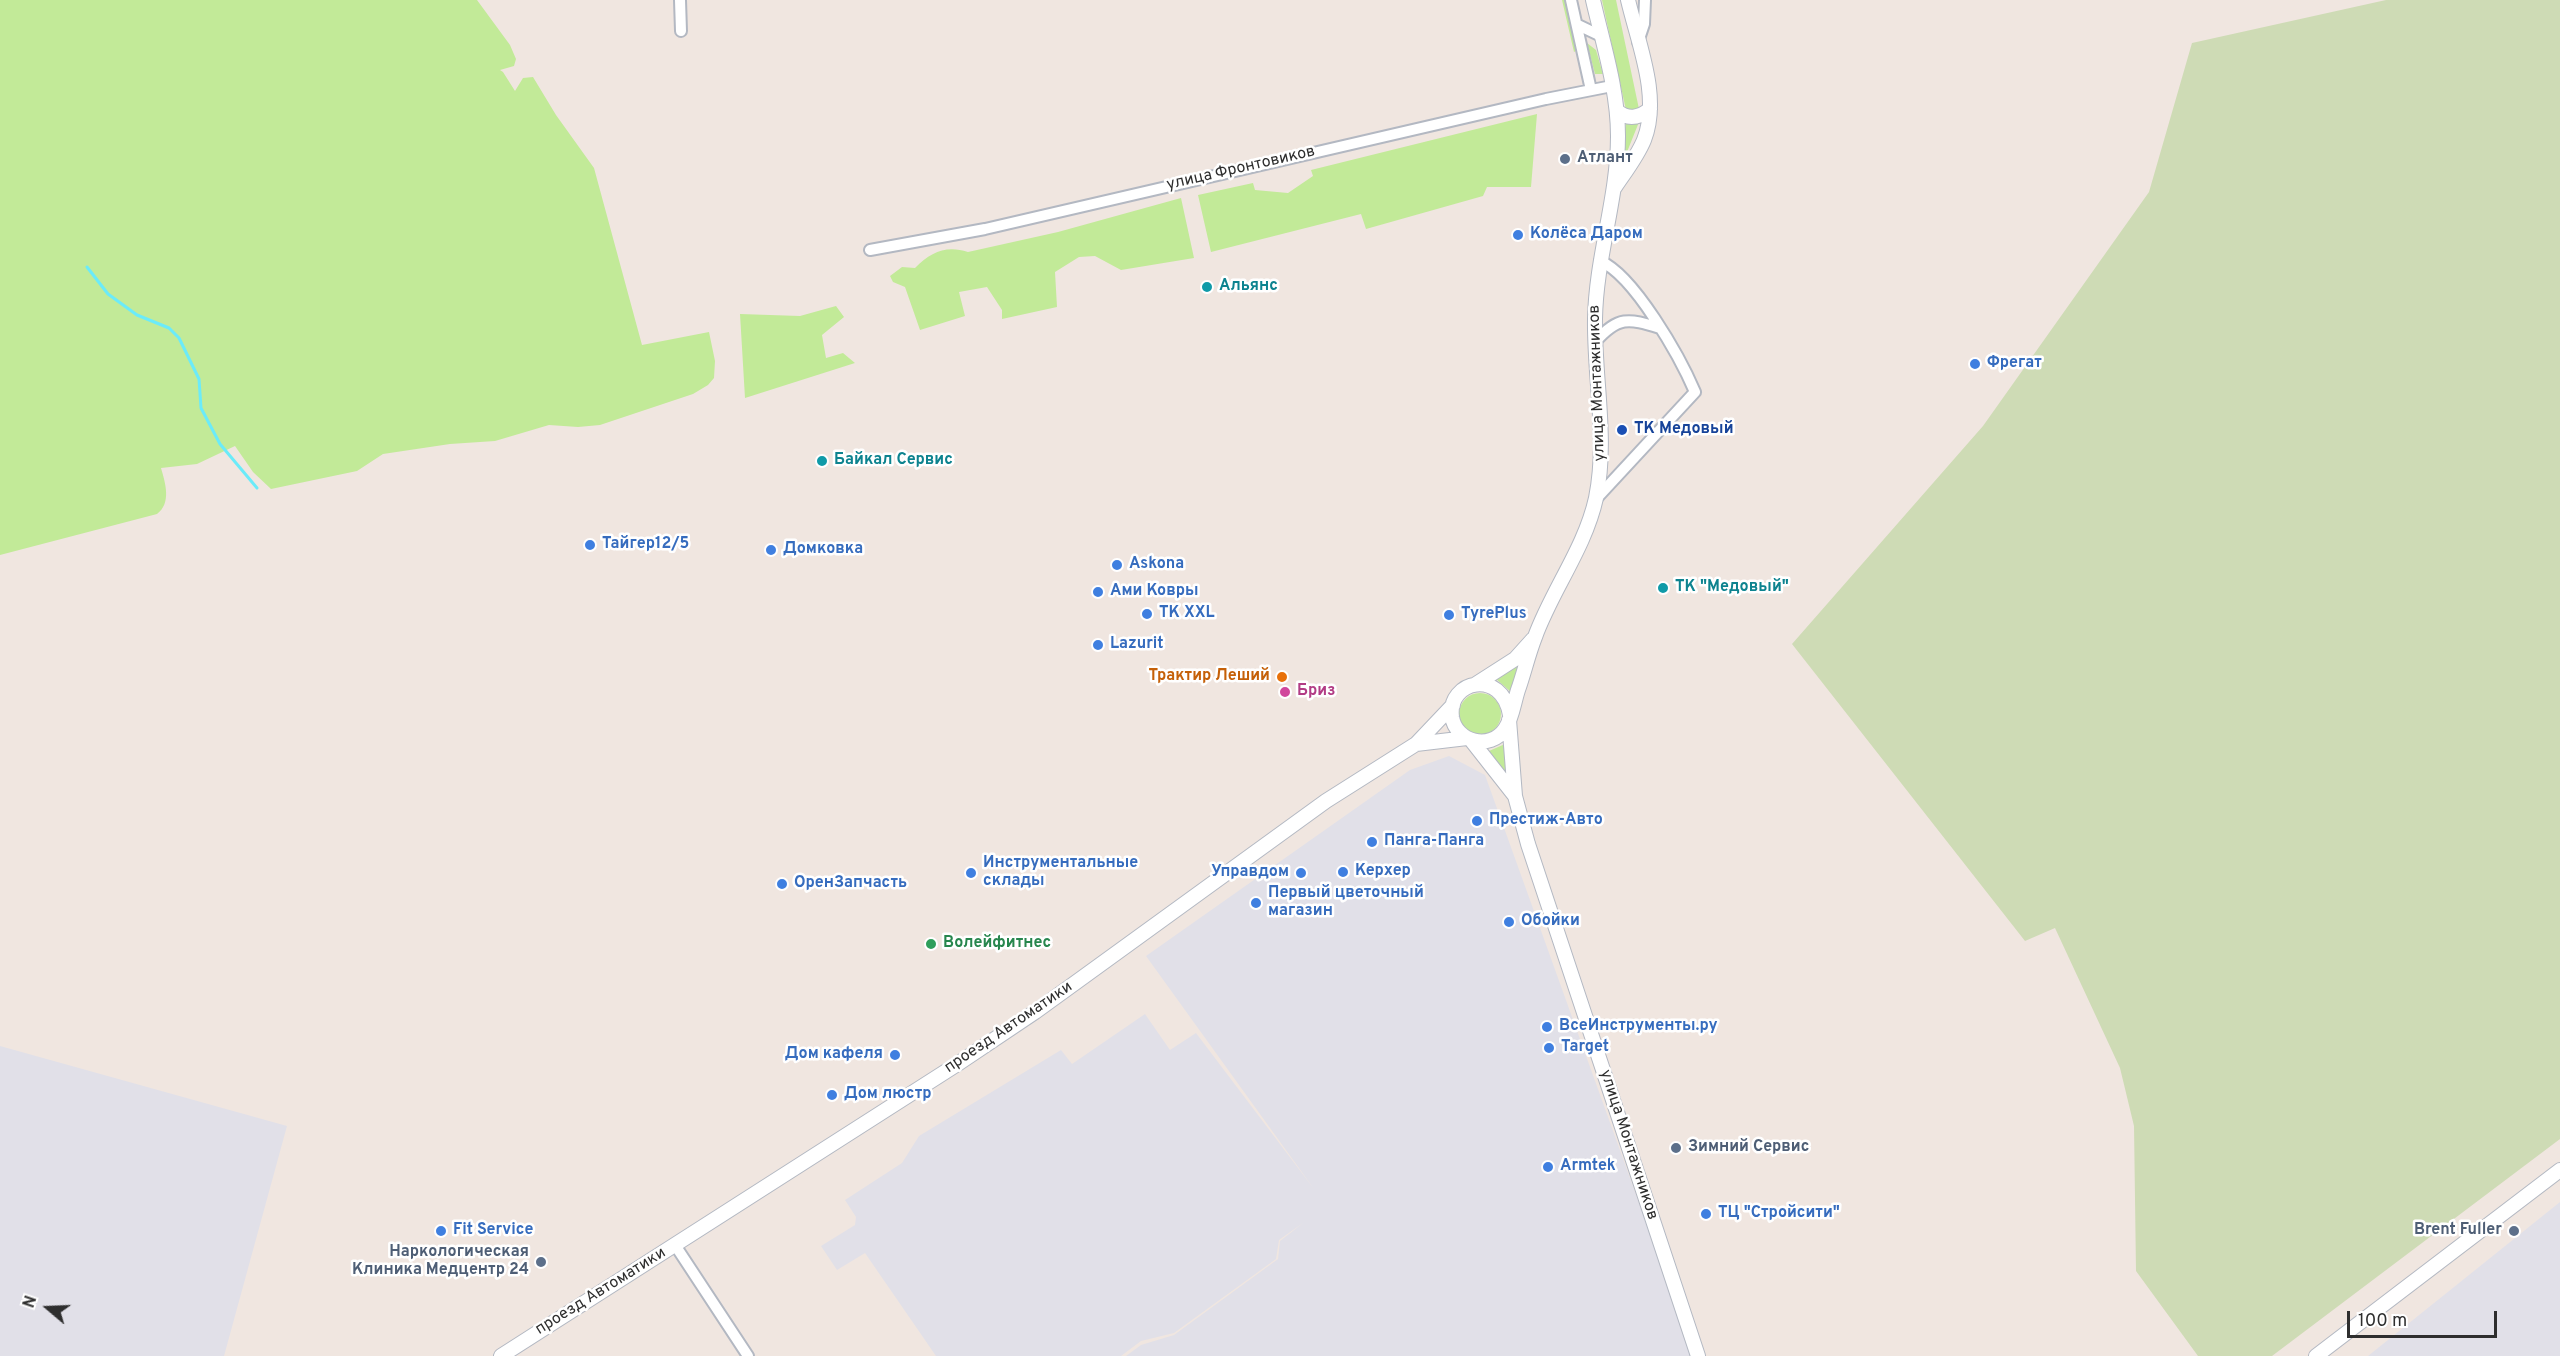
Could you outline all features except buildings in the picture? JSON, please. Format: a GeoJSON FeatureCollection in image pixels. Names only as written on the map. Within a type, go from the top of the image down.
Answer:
{"type":"FeatureCollection","features":[{"type":"Feature","properties":{"kind":"main road","name":"улица Монтажников"},"geometry":{"type":"LineString","coordinates":[[1593,0],[1617,111],[1618,137],[1614,189],[1595,299],[1595,342],[1602,442],[1600,471],[1595,500],[1577,548],[1534,638],[1510,717],[1515,796],[1544,892],[1698,1356]]}},
{"type":"Feature","properties":{"kind":"main road","name":"улица Монтажников"},"geometry":{"type":"LineString","coordinates":[[1614,189],[1644,141],[1650,109],[1645,68],[1628,0]]}},
{"type":"Feature","properties":{"kind":"main road"},"geometry":{"type":"LineString","coordinates":[[1617,111],[1624,116],[1632,117],[1641,116],[1650,109]]}},
{"type":"Feature","properties":{"kind":"main road","name":"улица Монтажников"},"geometry":{"type":"LineString","coordinates":[[1476,684],[1515,659],[1534,638]]}},
{"type":"Feature","properties":{"kind":"main road"},"geometry":{"type":"LineString","coordinates":[[1476,684],[1489,685],[1500,691],[1508,702],[1510,717],[1499,736],[1480,742],[1469,739],[1454,724],[1453,705],[1461,691],[1476,684]]}},
{"type":"Feature","properties":{"kind":"main road","name":"проезд Автоматики"},"geometry":{"type":"LineString","coordinates":[[501,1356],[978,1050],[1095,970],[1326,801],[1416,744],[1453,705]]}},
{"type":"Feature","properties":{"kind":"main road","name":"улица Монтажников"},"geometry":{"type":"LineString","coordinates":[[1469,739],[1515,796]]}},
{"type":"Feature","properties":{"kind":"main road","name":"проезд Автоматики"},"geometry":{"type":"LineString","coordinates":[[1416,744],[1469,739]]}},
{"type":"Feature","properties":{"kind":"main road"},"geometry":{"type":"LineString","coordinates":[[2316,1356],[2560,1170]]}},
{"type":"Feature","properties":{"kind":"street"},"geometry":{"type":"LineString","coordinates":[[680,0],[681,31]]}},
{"type":"Feature","properties":{"kind":"street"},"geometry":{"type":"LineString","coordinates":[[1572,0],[1592,90]]}},
{"type":"Feature","properties":{"kind":"street"},"geometry":{"type":"LineString","coordinates":[[1638,42],[1644,24],[1645,0]]}},
{"type":"Feature","properties":{"kind":"street"},"geometry":{"type":"LineString","coordinates":[[1578,25],[1601,36]]}},
{"type":"Feature","properties":{"kind":"street","name":"улица Фронтовиков"},"geometry":{"type":"LineString","coordinates":[[870,250],[985,229],[1523,104],[1612,86]]}},
{"type":"Feature","properties":{"kind":"street"},"geometry":{"type":"LineString","coordinates":[[1595,500],[1695,392],[1684,368],[1660,328],[1618,272],[1600,261]]}},
{"type":"Feature","properties":{"kind":"street"},"geometry":{"type":"LineString","coordinates":[[1595,342],[1608,327],[1627,320],[1660,328]]}},
{"type":"Feature","properties":{"kind":"street"},"geometry":{"type":"LineString","coordinates":[[675,1245],[748,1356]]}},
{"type":"Feature","properties":{"kind":"shaded area"},"geometry":{"type":"Polygon","coordinates":[[[1449,756],[1485,775],[1694,1356],[1126,1356],[1141,1345],[1174,1335],[1278,1259],[1280,1241],[1303,1223],[1279,1240],[1276,1259],[1174,1333],[1141,1341],[1121,1356],[936,1356],[865,1253],[837,1270],[821,1246],[855,1225],[856,1217],[845,1200],[902,1163],[919,1136],[1061,1050],[1072,1064],[1145,1014],[1170,1050],[1196,1033],[1314,1189],[1146,956],[1410,770],[1449,756]]]}},
{"type":"Feature","properties":{"kind":"shaded area"},"geometry":{"type":"Polygon","coordinates":[[[0,1046],[287,1126],[224,1356],[0,1356],[0,1046]]]}},
{"type":"Feature","properties":{"kind":"shaded area"},"geometry":{"type":"Polygon","coordinates":[[[2560,1202],[2560,1356],[2368,1356],[2560,1202]]]}},
{"type":"Feature","properties":{"kind":"green space"},"geometry":{"type":"Polygon","coordinates":[[[0,0],[477,0],[510,45],[516,59],[514,66],[500,70],[515,91],[523,78],[533,77],[556,115],[594,168],[642,345],[709,332],[715,361],[714,378],[708,385],[693,394],[600,425],[578,427],[549,425],[495,441],[450,444],[383,454],[357,471],[271,489],[253,472],[235,446],[197,464],[161,468],[166,498],[165,504],[157,514],[0,555],[0,0]]]}},
{"type":"Feature","properties":{"kind":"green space"},"geometry":{"type":"Polygon","coordinates":[[[1562,0],[1567,0],[1579,49],[1574,52],[1562,0]]]}},
{"type":"Feature","properties":{"kind":"green space"},"geometry":{"type":"Polygon","coordinates":[[[1602,0],[1616,0],[1639,109],[1635,112],[1626,110],[1602,0]]]}},
{"type":"Feature","properties":{"kind":"green space"},"geometry":{"type":"Polygon","coordinates":[[[2386,0],[2560,0],[2560,1139],[2272,1356],[2198,1356],[2136,1271],[2134,1126],[2120,1068],[2055,928],[2025,941],[1792,644],[1983,426],[2149,192],[2192,43],[2386,0]]]}},
{"type":"Feature","properties":{"kind":"green space"},"geometry":{"type":"Polygon","coordinates":[[[1587,43],[1596,50],[1603,74],[1595,74],[1587,43]]]}},
{"type":"Feature","properties":{"kind":"green space"},"geometry":{"type":"Polygon","coordinates":[[[1537,114],[1531,187],[1487,187],[1483,196],[1366,229],[1361,214],[1211,252],[1198,195],[1253,183],[1255,190],[1288,193],[1313,176],[1311,170],[1537,114]]]}},
{"type":"Feature","properties":{"kind":"green space"},"geometry":{"type":"Polygon","coordinates":[[[1626,121],[1639,122],[1619,172],[1626,121]]]}},
{"type":"Feature","properties":{"kind":"green space"},"geometry":{"type":"Polygon","coordinates":[[[1181,198],[1194,258],[1121,270],[1095,256],[1079,257],[1055,272],[1057,307],[1002,319],[1002,310],[987,287],[959,292],[965,316],[920,330],[905,287],[893,282],[890,276],[902,267],[915,268],[939,251],[953,249],[968,252],[1058,232],[1181,198]]]}},
{"type":"Feature","properties":{"kind":"green space"},"geometry":{"type":"Polygon","coordinates":[[[836,306],[844,317],[822,335],[826,358],[843,353],[855,363],[745,398],[740,314],[800,316],[836,306]]]}},
{"type":"Feature","properties":{"kind":"green space"},"geometry":{"type":"Polygon","coordinates":[[[1528,651],[1511,692],[1496,679],[1528,651]]]}},
{"type":"Feature","properties":{"kind":"green space"},"geometry":{"type":"Polygon","coordinates":[[[1480,693],[1488,694],[1495,699],[1500,706],[1500,722],[1495,729],[1488,734],[1480,735],[1472,734],[1465,729],[1460,722],[1459,714],[1460,706],[1465,699],[1472,694],[1480,693]]]}},
{"type":"Feature","properties":{"kind":"green space"},"geometry":{"type":"Polygon","coordinates":[[[1505,744],[1509,777],[1489,751],[1505,744]]]}},
{"type":"Feature","properties":{"kind":"waterway"},"geometry":{"type":"LineString","coordinates":[[87,267],[108,294],[137,315],[169,328],[179,338],[199,379],[201,408],[220,444],[257,488]]}},
{"type":"Feature","properties":{"kind":"place","name":"Атлант"},"geometry":{"type":"Point","coordinates":[1565,159]}},
{"type":"Feature","properties":{"kind":"place","name":"Колёса Даром"},"geometry":{"type":"Point","coordinates":[1518,235]}},
{"type":"Feature","properties":{"kind":"place","name":"Альянс"},"geometry":{"type":"Point","coordinates":[1207,287]}},
{"type":"Feature","properties":{"kind":"place","name":"Фрегат"},"geometry":{"type":"Point","coordinates":[1975,364]}},
{"type":"Feature","properties":{"kind":"place","name":"ТК Медовый"},"geometry":{"type":"Point","coordinates":[1622,430]}},
{"type":"Feature","properties":{"kind":"place","name":"Байкал Сервис"},"geometry":{"type":"Point","coordinates":[822,461]}},
{"type":"Feature","properties":{"kind":"place","name":"Тайгер12/5"},"geometry":{"type":"Point","coordinates":[590,545]}},
{"type":"Feature","properties":{"kind":"place","name":"Домковка"},"geometry":{"type":"Point","coordinates":[771,550]}},
{"type":"Feature","properties":{"kind":"place","name":"Askona"},"geometry":{"type":"Point","coordinates":[1117,565]}},
{"type":"Feature","properties":{"kind":"place","name":"ТК \"Медовый\""},"geometry":{"type":"Point","coordinates":[1663,588]}},
{"type":"Feature","properties":{"kind":"place","name":"Ами Ковры"},"geometry":{"type":"Point","coordinates":[1098,592]}},
{"type":"Feature","properties":{"kind":"place","name":"ТК XXL"},"geometry":{"type":"Point","coordinates":[1147,614]}},
{"type":"Feature","properties":{"kind":"place","name":"TyrePlus"},"geometry":{"type":"Point","coordinates":[1449,615]}},
{"type":"Feature","properties":{"kind":"place","name":"Lazurit"},"geometry":{"type":"Point","coordinates":[1098,645]}},
{"type":"Feature","properties":{"kind":"place","name":"Трактир Леший"},"geometry":{"type":"Point","coordinates":[1282,677]}},
{"type":"Feature","properties":{"kind":"place","name":"Бриз"},"geometry":{"type":"Point","coordinates":[1285,692]}},
{"type":"Feature","properties":{"kind":"place","name":"Престиж-Авто"},"geometry":{"type":"Point","coordinates":[1477,821]}},
{"type":"Feature","properties":{"kind":"place","name":"Панга-Панга"},"geometry":{"type":"Point","coordinates":[1372,842]}},
{"type":"Feature","properties":{"kind":"place","name":"Керхер"},"geometry":{"type":"Point","coordinates":[1343,872]}},
{"type":"Feature","properties":{"kind":"place","name":"Инструментальные склады"},"geometry":{"type":"Point","coordinates":[971,873]}},
{"type":"Feature","properties":{"kind":"place","name":"Управдом"},"geometry":{"type":"Point","coordinates":[1301,873]}},
{"type":"Feature","properties":{"kind":"place","name":"ОренЗапчасть"},"geometry":{"type":"Point","coordinates":[782,884]}},
{"type":"Feature","properties":{"kind":"place","name":"Первый цветочный магазин"},"geometry":{"type":"Point","coordinates":[1256,903]}},
{"type":"Feature","properties":{"kind":"place","name":"Обойки"},"geometry":{"type":"Point","coordinates":[1509,922]}},
{"type":"Feature","properties":{"kind":"place","name":"Волейфитнес"},"geometry":{"type":"Point","coordinates":[931,944]}},
{"type":"Feature","properties":{"kind":"place","name":"ВсеИнструменты.ру"},"geometry":{"type":"Point","coordinates":[1547,1027]}},
{"type":"Feature","properties":{"kind":"place","name":"Target"},"geometry":{"type":"Point","coordinates":[1549,1048]}},
{"type":"Feature","properties":{"kind":"place","name":"Дом кафеля"},"geometry":{"type":"Point","coordinates":[895,1055]}},
{"type":"Feature","properties":{"kind":"place","name":"Дом люстр"},"geometry":{"type":"Point","coordinates":[832,1095]}},
{"type":"Feature","properties":{"kind":"place","name":"Зимний Сервис"},"geometry":{"type":"Point","coordinates":[1676,1148]}},
{"type":"Feature","properties":{"kind":"place","name":"Armtek"},"geometry":{"type":"Point","coordinates":[1548,1167]}},
{"type":"Feature","properties":{"kind":"place","name":"ТЦ \"Стройсити\""},"geometry":{"type":"Point","coordinates":[1706,1214]}},
{"type":"Feature","properties":{"kind":"place","name":"Fit Service"},"geometry":{"type":"Point","coordinates":[441,1231]}},
{"type":"Feature","properties":{"kind":"place","name":"Brent Fuller"},"geometry":{"type":"Point","coordinates":[2514,1231]}},
{"type":"Feature","properties":{"kind":"place","name":"Наркологическая Клиника Медцентр 24"},"geometry":{"type":"Point","coordinates":[541,1262]}}]}
